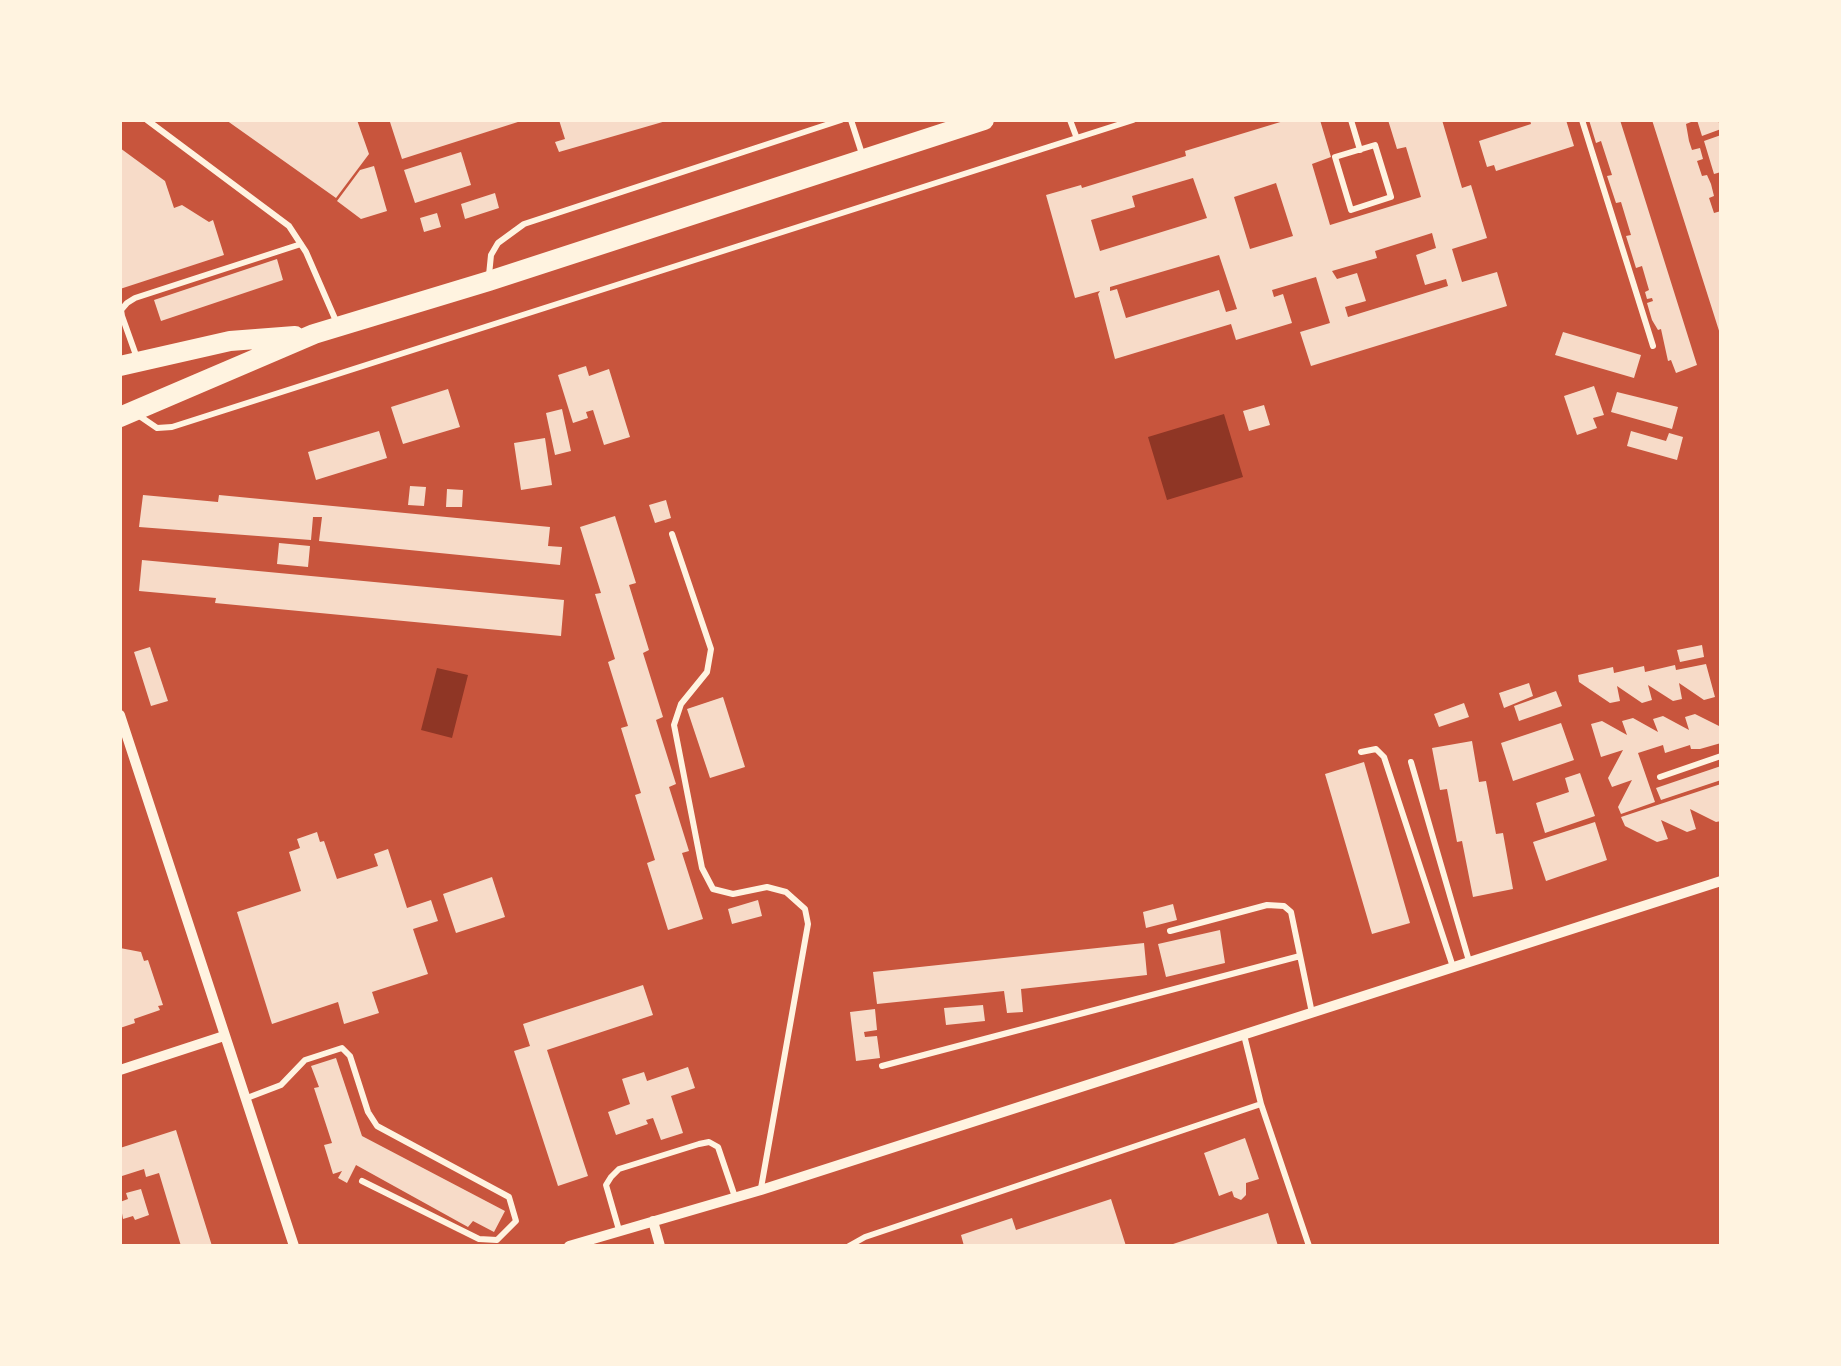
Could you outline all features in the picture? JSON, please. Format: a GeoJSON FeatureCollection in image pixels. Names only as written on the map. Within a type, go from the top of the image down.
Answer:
{"type":"FeatureCollection","features":[{"type":"Feature","properties":{"kind":"main road"},"geometry":{"type":"LineString","coordinates":[[126,414],[314,334],[488,282],[984,120]]}},
{"type":"Feature","properties":{"kind":"main road"},"geometry":{"type":"LineString","coordinates":[[129,364],[230,341],[314,334]]}},
{"type":"Feature","properties":{"kind":"street"},"geometry":{"type":"LineString","coordinates":[[120,715],[125,747],[294,1246]]}},
{"type":"Feature","properties":{"kind":"street"},"geometry":{"type":"LineString","coordinates":[[569,1246],[761,1190],[1721,881]]}},
{"type":"Feature","properties":{"kind":"street"},"geometry":{"type":"LineString","coordinates":[[120,1070],[224,1036]]}},
{"type":"Feature","properties":{"kind":"street"},"geometry":{"type":"LineString","coordinates":[[652,1221],[660,1246]]}},
{"type":"Feature","properties":{"kind":"lane"},"geometry":{"type":"LineString","coordinates":[[146,120],[290,226],[338,326]]}},
{"type":"Feature","properties":{"kind":"lane"},"geometry":{"type":"LineString","coordinates":[[488,282],[492,254],[498,243],[524,224],[841,120]]}},
{"type":"Feature","properties":{"kind":"lane"},"geometry":{"type":"LineString","coordinates":[[851,120],[864,159]]}},
{"type":"Feature","properties":{"kind":"lane"},"geometry":{"type":"LineString","coordinates":[[1070,120],[1076,136]]}},
{"type":"Feature","properties":{"kind":"lane"},"geometry":{"type":"LineString","coordinates":[[126,414],[157,428],[172,427],[1133,120]]}},
{"type":"Feature","properties":{"kind":"lane"},"geometry":{"type":"LineString","coordinates":[[1351,120],[1360,150]]}},
{"type":"Feature","properties":{"kind":"lane"},"geometry":{"type":"LineString","coordinates":[[1582,120],[1654,346]]}},
{"type":"Feature","properties":{"kind":"lane"},"geometry":{"type":"LineString","coordinates":[[1375,145],[1391,198],[1351,210],[1336,157],[1360,150],[1375,145]]}},
{"type":"Feature","properties":{"kind":"lane"},"geometry":{"type":"LineString","coordinates":[[129,364],[122,310],[135,298],[301,244]]}},
{"type":"Feature","properties":{"kind":"lane"},"geometry":{"type":"LineString","coordinates":[[672,534],[711,649],[706,672],[681,704],[674,725],[702,868],[713,889],[732,894],[767,887],[786,892],[805,909],[808,924],[761,1190]]}},
{"type":"Feature","properties":{"kind":"lane"},"geometry":{"type":"LineString","coordinates":[[1361,752],[1376,749],[1384,758],[1453,967]]}},
{"type":"Feature","properties":{"kind":"lane"},"geometry":{"type":"LineString","coordinates":[[1660,777],[1721,756]]}},
{"type":"Feature","properties":{"kind":"lane"},"geometry":{"type":"LineString","coordinates":[[1410,762],[1469,962]]}},
{"type":"Feature","properties":{"kind":"lane"},"geometry":{"type":"LineString","coordinates":[[1170,932],[1277,904],[1291,912],[1312,1014]]}},
{"type":"Feature","properties":{"kind":"lane"},"geometry":{"type":"LineString","coordinates":[[882,1066],[1300,956]]}},
{"type":"Feature","properties":{"kind":"lane"},"geometry":{"type":"LineString","coordinates":[[1244,1036],[1261,1104],[1309,1246]]}},
{"type":"Feature","properties":{"kind":"lane"},"geometry":{"type":"LineString","coordinates":[[246,1098],[281,1085],[305,1060],[342,1048],[350,1056],[368,1112],[377,1126],[509,1198],[516,1221],[497,1240],[480,1239],[362,1181]]}},
{"type":"Feature","properties":{"kind":"lane"},"geometry":{"type":"LineString","coordinates":[[850,1246],[864,1237],[1261,1104]]}},
{"type":"Feature","properties":{"kind":"lane"},"geometry":{"type":"LineString","coordinates":[[618,1230],[606,1185],[619,1169],[698,1144],[709,1142],[718,1146],[736,1197]]}},
{"type":"Feature","properties":{"kind":"shaded area"},"geometry":{"type":"Polygon","coordinates":[[[1224,414],[1243,477],[1167,500],[1148,437],[1224,414]]]}},
{"type":"Feature","properties":{"kind":"shaded area"},"geometry":{"type":"Polygon","coordinates":[[[437,668],[468,675],[452,738],[421,730],[437,668]]]}},
{"type":"Feature","properties":{"kind":"building"},"geometry":{"type":"Polygon","coordinates":[[[226,120],[357,120],[369,154],[336,198],[226,120]]]}},
{"type":"Feature","properties":{"kind":"building"},"geometry":{"type":"Polygon","coordinates":[[[559,120],[666,121],[559,152],[555,142],[565,139],[559,120]]]}},
{"type":"Feature","properties":{"kind":"building"},"geometry":{"type":"Polygon","coordinates":[[[1287,120],[1320,120],[1331,157],[1312,164],[1330,225],[1421,197],[1406,147],[1397,149],[1388,120],[1442,120],[1462,188],[1471,185],[1487,238],[1452,249],[1462,282],[1497,272],[1507,306],[1311,366],[1300,332],[1330,323],[1316,277],[1272,290],[1274,297],[1283,294],[1292,323],[1236,340],[1231,324],[1115,359],[1100,291],[1075,298],[1046,195],[1186,156],[1185,151],[1287,120]],[[1193,178],[1132,196],[1135,207],[1091,220],[1100,251],[1207,218],[1193,178]],[[1276,183],[1234,197],[1250,249],[1293,236],[1276,183]],[[1432,233],[1375,251],[1377,258],[1332,271],[1337,279],[1357,273],[1366,301],[1345,307],[1348,317],[1448,286],[1446,279],[1425,285],[1416,255],[1436,248],[1432,233]],[[1219,255],[1110,287],[1110,291],[1117,289],[1126,318],[1219,290],[1226,312],[1237,309],[1219,255]]]}},
{"type":"Feature","properties":{"kind":"building"},"geometry":{"type":"Polygon","coordinates":[[[1530,120],[1566,120],[1574,146],[1496,171],[1494,165],[1487,167],[1479,141],[1531,124],[1530,120]]]}},
{"type":"Feature","properties":{"kind":"building"},"geometry":{"type":"Polygon","coordinates":[[[1589,120],[1620,120],[1697,365],[1676,373],[1671,360],[1668,361],[1661,329],[1652,320],[1647,303],[1653,301],[1647,299],[1645,292],[1649,290],[1642,266],[1636,268],[1621,202],[1616,203],[1601,141],[1596,143],[1589,120]]]}},
{"type":"Feature","properties":{"kind":"building"},"geometry":{"type":"Polygon","coordinates":[[[1652,120],[1696,120],[1686,124],[1689,141],[1692,150],[1700,148],[1703,159],[1697,161],[1702,176],[1707,175],[1711,184],[1714,196],[1709,198],[1714,213],[1721,211],[1721,337],[1652,120]]]}},
{"type":"Feature","properties":{"kind":"building"},"geometry":{"type":"Polygon","coordinates":[[[1697,120],[1718,120],[1721,129],[1702,136],[1697,120]]]}},
{"type":"Feature","properties":{"kind":"building"},"geometry":{"type":"Polygon","coordinates":[[[521,121],[402,159],[390,122],[521,121]]]}},
{"type":"Feature","properties":{"kind":"building"},"geometry":{"type":"Polygon","coordinates":[[[1721,135],[1721,172],[1714,174],[1704,141],[1721,135]]]}},
{"type":"Feature","properties":{"kind":"building"},"geometry":{"type":"Polygon","coordinates":[[[120,148],[165,181],[174,208],[182,205],[209,222],[213,220],[224,255],[120,289],[120,148]]]}},
{"type":"Feature","properties":{"kind":"building"},"geometry":{"type":"Polygon","coordinates":[[[461,152],[471,185],[415,203],[404,170],[461,152]]]}},
{"type":"Feature","properties":{"kind":"building"},"geometry":{"type":"Polygon","coordinates":[[[374,166],[387,211],[361,219],[337,201],[360,170],[374,166]]]}},
{"type":"Feature","properties":{"kind":"building"},"geometry":{"type":"Polygon","coordinates":[[[495,193],[499,208],[465,219],[461,204],[495,193]]]}},
{"type":"Feature","properties":{"kind":"building"},"geometry":{"type":"Polygon","coordinates":[[[437,213],[441,227],[424,232],[420,218],[437,213]]]}},
{"type":"Feature","properties":{"kind":"building"},"geometry":{"type":"Polygon","coordinates":[[[277,259],[283,280],[161,321],[154,300],[277,259]]]}},
{"type":"Feature","properties":{"kind":"building"},"geometry":{"type":"Polygon","coordinates":[[[1563,332],[1641,355],[1634,378],[1555,355],[1563,332]]]}},
{"type":"Feature","properties":{"kind":"building"},"geometry":{"type":"Polygon","coordinates":[[[586,366],[589,376],[609,369],[630,437],[604,445],[593,410],[586,412],[588,418],[573,423],[558,375],[586,366]]]}},
{"type":"Feature","properties":{"kind":"building"},"geometry":{"type":"Polygon","coordinates":[[[1594,386],[1604,415],[1593,418],[1597,428],[1577,435],[1564,396],[1594,386]]]}},
{"type":"Feature","properties":{"kind":"building"},"geometry":{"type":"Polygon","coordinates":[[[448,389],[460,427],[403,444],[391,407],[448,389]]]}},
{"type":"Feature","properties":{"kind":"building"},"geometry":{"type":"Polygon","coordinates":[[[1617,392],[1678,407],[1672,429],[1611,412],[1617,392]]]}},
{"type":"Feature","properties":{"kind":"building"},"geometry":{"type":"Polygon","coordinates":[[[1264,405],[1270,425],[1249,431],[1243,411],[1264,405]]]}},
{"type":"Feature","properties":{"kind":"building"},"geometry":{"type":"Polygon","coordinates":[[[562,409],[571,451],[555,455],[546,413],[562,409]]]}},
{"type":"Feature","properties":{"kind":"building"},"geometry":{"type":"Polygon","coordinates":[[[379,431],[387,458],[316,480],[308,452],[379,431]]]}},
{"type":"Feature","properties":{"kind":"building"},"geometry":{"type":"Polygon","coordinates":[[[1631,431],[1666,441],[1669,433],[1683,437],[1677,460],[1627,446],[1631,431]]]}},
{"type":"Feature","properties":{"kind":"building"},"geometry":{"type":"Polygon","coordinates":[[[545,438],[552,485],[521,490],[514,443],[545,438]]]}},
{"type":"Feature","properties":{"kind":"building"},"geometry":{"type":"Polygon","coordinates":[[[410,486],[426,487],[424,506],[408,505],[410,486]]]}},
{"type":"Feature","properties":{"kind":"building"},"geometry":{"type":"Polygon","coordinates":[[[447,489],[463,490],[462,507],[446,507],[447,489]]]}},
{"type":"Feature","properties":{"kind":"building"},"geometry":{"type":"Polygon","coordinates":[[[143,495],[218,502],[219,495],[550,527],[548,546],[562,547],[560,565],[319,541],[322,517],[313,517],[311,540],[139,527],[143,495]]]}},
{"type":"Feature","properties":{"kind":"building"},"geometry":{"type":"Polygon","coordinates":[[[666,500],[671,518],[655,523],[649,505],[666,500]]]}},
{"type":"Feature","properties":{"kind":"building"},"geometry":{"type":"Polygon","coordinates":[[[615,516],[636,583],[629,585],[649,650],[643,653],[663,717],[656,720],[676,784],[669,787],[689,851],[682,853],[703,919],[668,930],[647,863],[655,860],[635,795],[641,793],[621,728],[628,726],[608,662],[615,659],[595,594],[601,593],[580,527],[615,516]]]}},
{"type":"Feature","properties":{"kind":"building"},"geometry":{"type":"Polygon","coordinates":[[[279,543],[310,546],[308,567],[277,564],[279,543]]]}},
{"type":"Feature","properties":{"kind":"building"},"geometry":{"type":"Polygon","coordinates":[[[142,560],[564,600],[561,636],[215,603],[216,598],[139,591],[142,560]]]}},
{"type":"Feature","properties":{"kind":"building"},"geometry":{"type":"Polygon","coordinates":[[[1702,645],[1704,657],[1680,662],[1677,650],[1702,645]]]}},
{"type":"Feature","properties":{"kind":"building"},"geometry":{"type":"Polygon","coordinates":[[[150,647],[168,701],[151,706],[134,652],[150,647]]]}},
{"type":"Feature","properties":{"kind":"building"},"geometry":{"type":"Polygon","coordinates":[[[1706,664],[1715,697],[1704,700],[1679,683],[1682,699],[1673,701],[1648,685],[1652,700],[1642,703],[1617,686],[1620,701],[1610,703],[1579,682],[1578,675],[1613,667],[1614,673],[1644,666],[1645,672],[1675,665],[1676,670],[1706,664]]]}},
{"type":"Feature","properties":{"kind":"building"},"geometry":{"type":"Polygon","coordinates":[[[1529,683],[1533,696],[1504,708],[1499,693],[1529,683]]]}},
{"type":"Feature","properties":{"kind":"building"},"geometry":{"type":"Polygon","coordinates":[[[1556,691],[1562,706],[1519,721],[1514,706],[1556,691]]]}},
{"type":"Feature","properties":{"kind":"building"},"geometry":{"type":"Polygon","coordinates":[[[723,697],[745,767],[710,778],[687,709],[723,697]]]}},
{"type":"Feature","properties":{"kind":"building"},"geometry":{"type":"Polygon","coordinates":[[[1464,703],[1469,717],[1439,727],[1434,714],[1464,703]]]}},
{"type":"Feature","properties":{"kind":"building"},"geometry":{"type":"Polygon","coordinates":[[[1695,714],[1721,727],[1721,743],[1700,749],[1691,749],[1690,745],[1665,753],[1663,745],[1638,753],[1655,802],[1621,814],[1618,807],[1632,780],[1612,787],[1608,778],[1623,750],[1601,757],[1591,724],[1602,721],[1627,735],[1622,721],[1633,718],[1658,732],[1653,719],[1663,716],[1689,730],[1685,717],[1695,714]]]}},
{"type":"Feature","properties":{"kind":"building"},"geometry":{"type":"Polygon","coordinates":[[[1561,723],[1574,760],[1513,781],[1501,743],[1561,723]]]}},
{"type":"Feature","properties":{"kind":"building"},"geometry":{"type":"Polygon","coordinates":[[[1472,741],[1479,782],[1486,781],[1496,834],[1503,833],[1513,889],[1473,897],[1462,841],[1457,842],[1447,789],[1440,790],[1432,748],[1472,741]]]}},
{"type":"Feature","properties":{"kind":"building"},"geometry":{"type":"Polygon","coordinates":[[[1364,762],[1410,923],[1372,934],[1325,774],[1364,762]]]}},
{"type":"Feature","properties":{"kind":"building"},"geometry":{"type":"Polygon","coordinates":[[[1721,766],[1721,780],[1661,800],[1656,788],[1721,766]]]}},
{"type":"Feature","properties":{"kind":"building"},"geometry":{"type":"Polygon","coordinates":[[[1580,773],[1595,816],[1545,833],[1536,803],[1569,792],[1565,778],[1580,773]]]}},
{"type":"Feature","properties":{"kind":"building"},"geometry":{"type":"Polygon","coordinates":[[[1721,784],[1721,821],[1690,809],[1696,829],[1687,832],[1661,820],[1668,839],[1657,842],[1625,826],[1621,817],[1721,784]]]}},
{"type":"Feature","properties":{"kind":"building"},"geometry":{"type":"Polygon","coordinates":[[[1595,822],[1607,860],[1546,881],[1533,842],[1595,822]]]}},
{"type":"Feature","properties":{"kind":"building"},"geometry":{"type":"Polygon","coordinates":[[[317,832],[337,879],[378,866],[374,854],[388,849],[407,908],[431,900],[438,921],[413,929],[428,974],[372,992],[379,1013],[344,1024],[338,1002],[272,1024],[237,912],[301,891],[289,852],[300,848],[297,839],[317,832]]]}},
{"type":"Feature","properties":{"kind":"building"},"geometry":{"type":"Polygon","coordinates":[[[492,877],[505,917],[456,933],[443,894],[492,877]]]}},
{"type":"Feature","properties":{"kind":"building"},"geometry":{"type":"Polygon","coordinates":[[[758,900],[762,916],[732,924],[728,909],[758,900]]]}},
{"type":"Feature","properties":{"kind":"building"},"geometry":{"type":"Polygon","coordinates":[[[1173,904],[1177,920],[1146,928],[1143,912],[1173,904]]]}},
{"type":"Feature","properties":{"kind":"building"},"geometry":{"type":"Polygon","coordinates":[[[1220,930],[1225,963],[1166,977],[1158,944],[1220,930]]]}},
{"type":"Feature","properties":{"kind":"building"},"geometry":{"type":"Polygon","coordinates":[[[1144,943],[1147,975],[1021,989],[1023,1012],[1007,1013],[1004,991],[877,1004],[873,972],[1144,943]]]}},
{"type":"Feature","properties":{"kind":"building"},"geometry":{"type":"Polygon","coordinates":[[[120,948],[141,952],[144,961],[148,960],[163,1005],[120,1028],[120,948]]]}},
{"type":"Feature","properties":{"kind":"building"},"geometry":{"type":"Polygon","coordinates":[[[643,985],[653,1015],[547,1050],[588,1176],[558,1186],[514,1051],[530,1046],[523,1024],[643,985]]]}},
{"type":"Feature","properties":{"kind":"building"},"geometry":{"type":"Polygon","coordinates":[[[983,1005],[985,1021],[946,1025],[944,1008],[983,1005]]]}},
{"type":"Feature","properties":{"kind":"building"},"geometry":{"type":"Polygon","coordinates":[[[875,1009],[877,1030],[864,1032],[865,1037],[877,1036],[880,1058],[856,1061],[850,1012],[875,1009]]]}},
{"type":"Feature","properties":{"kind":"building"},"geometry":{"type":"Polygon","coordinates":[[[336,1058],[362,1136],[505,1211],[494,1232],[473,1221],[468,1227],[356,1165],[347,1183],[338,1178],[342,1171],[333,1174],[324,1145],[332,1143],[311,1066],[336,1058]]]}},
{"type":"Feature","properties":{"kind":"building"},"geometry":{"type":"Polygon","coordinates":[[[688,1067],[695,1088],[671,1096],[683,1133],[661,1140],[653,1118],[646,1120],[648,1124],[616,1135],[608,1112],[630,1104],[622,1079],[644,1072],[647,1081],[688,1067]]]}},
{"type":"Feature","properties":{"kind":"building"},"geometry":{"type":"Polygon","coordinates":[[[176,1130],[212,1246],[181,1246],[159,1173],[146,1177],[144,1169],[122,1176],[120,1148],[176,1130]]]}},
{"type":"Feature","properties":{"kind":"building"},"geometry":{"type":"Polygon","coordinates":[[[1245,1138],[1259,1179],[1246,1183],[1246,1195],[1241,1200],[1232,1191],[1219,1196],[1204,1153],[1245,1138]]]}},
{"type":"Feature","properties":{"kind":"building"},"geometry":{"type":"Polygon","coordinates":[[[141,1189],[149,1215],[123,1219],[120,1202],[128,1199],[126,1193],[141,1189]]]}},
{"type":"Feature","properties":{"kind":"building"},"geometry":{"type":"Polygon","coordinates":[[[1111,1199],[1126,1246],[964,1246],[961,1235],[1012,1218],[1016,1230],[1111,1199]]]}},
{"type":"Feature","properties":{"kind":"building"},"geometry":{"type":"Polygon","coordinates":[[[1268,1213],[1278,1246],[1170,1246],[1170,1245],[1268,1213]]]}}]}
